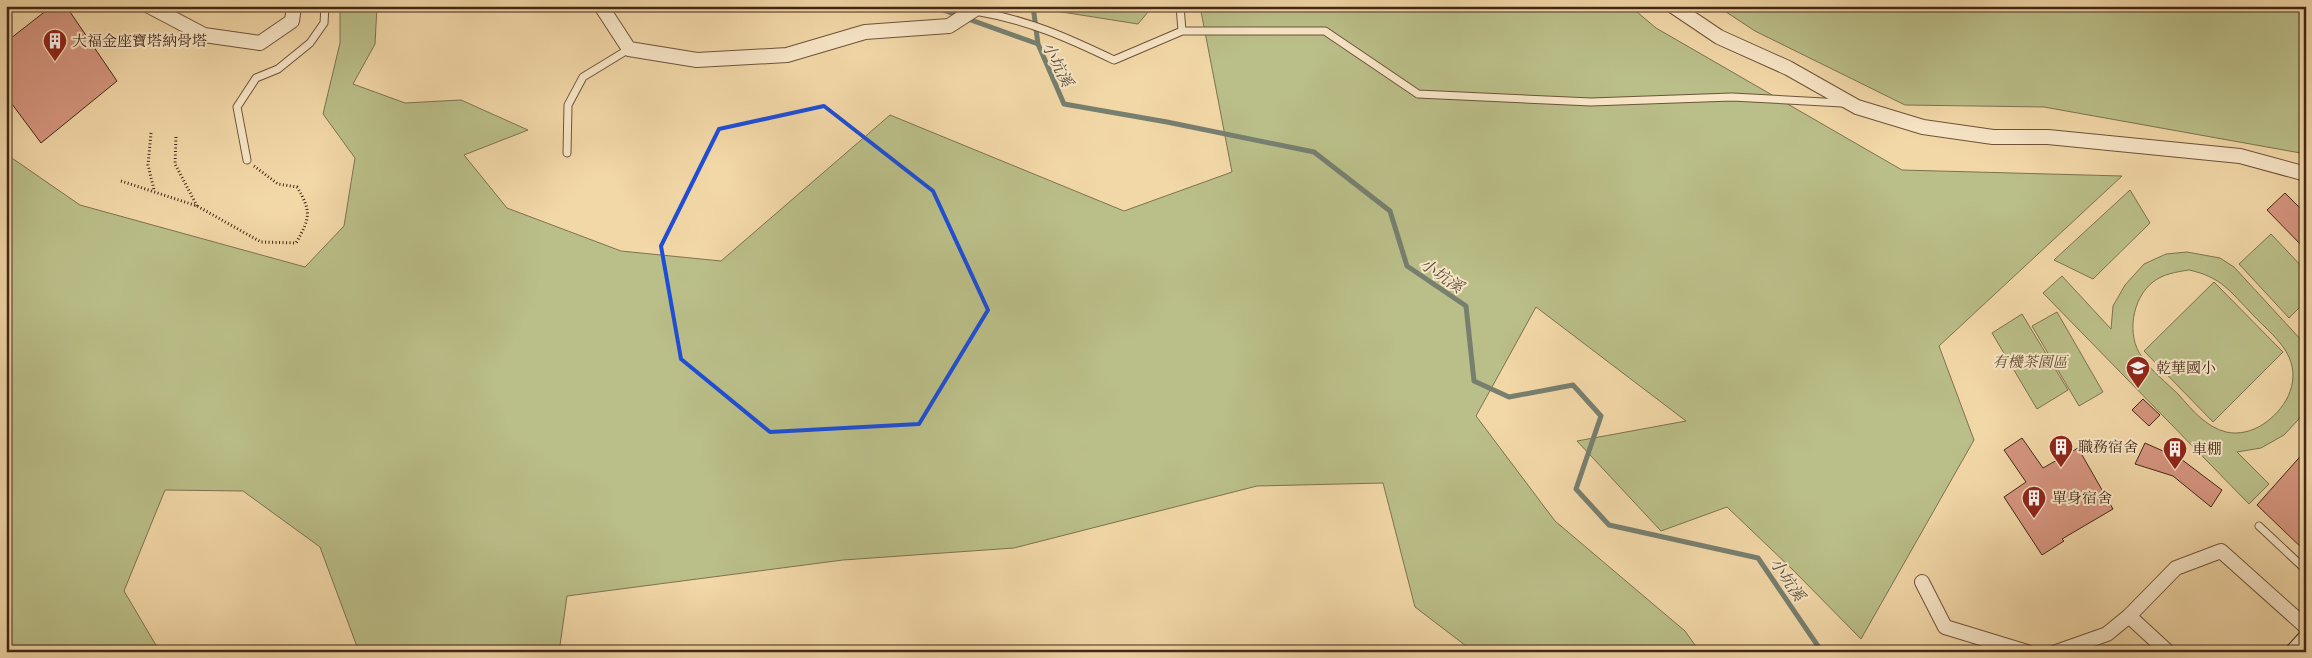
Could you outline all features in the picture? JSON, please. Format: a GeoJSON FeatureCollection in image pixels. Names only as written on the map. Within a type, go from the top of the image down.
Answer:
{"type":"FeatureCollection","features":[{"type":"Feature","properties":{"kind":"street"},"geometry":{"type":"LineString","coordinates":[[149,6],[204,35],[260,43],[292,21],[294,6]]}},
{"type":"Feature","properties":{"kind":"street"},"geometry":{"type":"LineString","coordinates":[[602,6],[629,49],[697,60],[787,55],[865,32],[949,26],[975,8]]}},
{"type":"Feature","properties":{"kind":"street"},"geometry":{"type":"LineString","coordinates":[[1674,6],[1719,37],[1788,68],[1856,107],[1923,127],[1993,137],[2048,137],[2240,156],[2306,174]]}},
{"type":"Feature","properties":{"kind":"street"},"geometry":{"type":"LineString","coordinates":[[2056,652],[2108,634],[2130,616],[2176,568],[2221,552],[2306,627]]}},
{"type":"Feature","properties":{"kind":"street"},"geometry":{"type":"LineString","coordinates":[[1922,582],[1945,627],[2027,652]]}},
{"type":"Feature","properties":{"kind":"street"},"geometry":{"type":"LineString","coordinates":[[2130,616],[2168,652]]}},
{"type":"Feature","properties":{"kind":"street"},"geometry":{"type":"LineString","coordinates":[[2296,652],[2306,641]]}},
{"type":"Feature","properties":{"kind":"lane"},"geometry":{"type":"LineString","coordinates":[[246,160],[237,107],[256,78],[278,69],[310,43],[324,23],[325,6]]}},
{"type":"Feature","properties":{"kind":"lane"},"geometry":{"type":"LineString","coordinates":[[1180,6],[1182,31]]}},
{"type":"Feature","properties":{"kind":"lane"},"geometry":{"type":"LineString","coordinates":[[975,8],[1055,32],[1114,60],[1182,31],[1325,30],[1418,94],[1591,102],[1732,97],[1850,103]]}},
{"type":"Feature","properties":{"kind":"lane"},"geometry":{"type":"LineString","coordinates":[[567,153],[568,105],[584,77],[629,49]]}},
{"type":"Feature","properties":{"kind":"lane"},"geometry":{"type":"LineString","coordinates":[[2259,526],[2306,570]]}},
{"type":"Feature","properties":{"kind":"path"},"geometry":{"type":"LineString","coordinates":[[151,133],[148,165],[154,190]]}},
{"type":"Feature","properties":{"kind":"path"},"geometry":{"type":"LineString","coordinates":[[176,137],[175,164],[197,206]]}},
{"type":"Feature","properties":{"kind":"path"},"geometry":{"type":"LineString","coordinates":[[121,181],[154,190],[197,206],[261,242],[296,243],[305,226],[308,206],[297,187],[278,184],[246,160]]}},
{"type":"Feature","properties":{"kind":"highlighted area"},"geometry":{"type":"Polygon","coordinates":[[[824,106],[933,191],[988,310],[919,424],[770,432],[681,359],[661,246],[719,129],[824,106]]]}},
{"type":"Feature","properties":{"kind":"green space"},"geometry":{"type":"Polygon","coordinates":[[[340,6],[377,6],[375,44],[353,84],[405,103],[461,100],[528,130],[464,155],[507,208],[621,251],[721,261],[890,115],[1124,211],[1232,172],[1200,6],[1630,6],[1656,28],[1902,170],[2122,176],[1939,346],[1974,440],[1861,639],[1727,507],[1661,531],[1577,441],[1686,421],[1536,307],[1476,416],[1555,521],[1685,631],[1700,652],[1474,652],[1415,607],[1383,483],[1257,486],[1014,548],[843,560],[567,596],[559,652],[359,652],[320,547],[243,491],[165,490],[124,591],[160,652],[6,652],[6,154],[80,205],[305,267],[344,226],[355,158],[323,114],[340,43],[340,6]]]}},
{"type":"Feature","properties":{"kind":"green space"},"geometry":{"type":"Polygon","coordinates":[[[1049,6],[1153,6],[1138,24],[1049,10],[1049,6]]]}},
{"type":"Feature","properties":{"kind":"green space"},"geometry":{"type":"Polygon","coordinates":[[[1717,6],[2306,6],[2306,154],[2044,107],[1905,105],[1755,31],[1717,6]]]}},
{"type":"Feature","properties":{"kind":"green space"},"geometry":{"type":"Polygon","coordinates":[[[2130,190],[2150,223],[2093,279],[2054,260],[2130,190]]]}},
{"type":"Feature","properties":{"kind":"green space"},"geometry":{"type":"Polygon","coordinates":[[[2271,234],[2306,271],[2306,301],[2289,318],[2239,264],[2271,234]]]}},
{"type":"Feature","properties":{"kind":"green space"},"geometry":{"type":"Polygon","coordinates":[[[2187,252],[2220,258],[2234,267],[2303,342],[2306,350],[2306,407],[2298,420],[2284,435],[2261,448],[2237,452],[2269,484],[2249,504],[2043,293],[2062,276],[2111,329],[2113,306],[2125,285],[2144,264],[2166,254],[2187,252]],[[2189,270],[2170,274],[2157,279],[2146,289],[2136,307],[2133,328],[2134,339],[2142,357],[2150,367],[2206,422],[2226,432],[2240,433],[2250,431],[2270,419],[2288,396],[2292,387],[2293,377],[2289,357],[2282,345],[2237,298],[2217,281],[2189,270]]]}},
{"type":"Feature","properties":{"kind":"green space"},"geometry":{"type":"Polygon","coordinates":[[[2214,282],[2283,352],[2213,422],[2144,351],[2214,282]]]}},
{"type":"Feature","properties":{"kind":"green space"},"geometry":{"type":"Polygon","coordinates":[[[2057,312],[2103,392],[2079,406],[2032,326],[2057,312]]]}},
{"type":"Feature","properties":{"kind":"green space","name":"有機茶園區"},"geometry":{"type":"Polygon","coordinates":[[[2022,314],[2068,390],[2037,409],[1992,333],[2022,314]]]}},
{"type":"Feature","properties":{"kind":"building","name":"大福金座寶塔納骨塔"},"geometry":{"type":"Polygon","coordinates":[[[52,6],[66,6],[117,81],[41,143],[6,96],[6,42],[52,6]]]}},
{"type":"Feature","properties":{"kind":"building"},"geometry":{"type":"Polygon","coordinates":[[[2285,193],[2306,214],[2306,250],[2267,210],[2285,193]]]}},
{"type":"Feature","properties":{"kind":"building"},"geometry":{"type":"Polygon","coordinates":[[[2143,399],[2160,415],[2149,426],[2132,410],[2143,399]]]}},
{"type":"Feature","properties":{"kind":"building"},"geometry":{"type":"Polygon","coordinates":[[[2022,438],[2043,468],[2078,448],[2113,509],[2062,539],[2064,541],[2042,555],[2004,497],[2026,482],[2004,450],[2022,438]]]}},
{"type":"Feature","properties":{"kind":"building","name":"車棚"},"geometry":{"type":"Polygon","coordinates":[[[2145,443],[2181,459],[2222,490],[2211,507],[2173,476],[2135,464],[2145,443]]]}},
{"type":"Feature","properties":{"kind":"building"},"geometry":{"type":"Polygon","coordinates":[[[2306,450],[2306,552],[2257,505],[2306,450]]]}},
{"type":"Feature","properties":{"kind":"waterway","name":"小坑溪"},"geometry":{"type":"LineString","coordinates":[[932,6],[1038,44],[1064,104],[1167,122],[1314,152],[1390,211],[1407,266],[1466,306],[1474,381],[1509,397],[1573,385],[1601,416],[1576,489],[1609,525],[1758,558],[1822,652]]}},
{"type":"Feature","properties":{"kind":"waterway"},"geometry":{"type":"LineString","coordinates":[[1033,6],[1038,44]]}},
{"type":"Feature","properties":{"kind":"place","name":"大福金座寶塔納骨塔"},"geometry":{"type":"Point","coordinates":[55,62]}},
{"type":"Feature","properties":{"kind":"place","name":"乾華國小"},"geometry":{"type":"Point","coordinates":[2138,389]}},
{"type":"Feature","properties":{"kind":"place","name":"職務宿舍"},"geometry":{"type":"Point","coordinates":[2061,468]}},
{"type":"Feature","properties":{"kind":"place","name":"車棚"},"geometry":{"type":"Point","coordinates":[2175,470]}},
{"type":"Feature","properties":{"kind":"place","name":"單身宿舍"},"geometry":{"type":"Point","coordinates":[2034,519]}}]}
